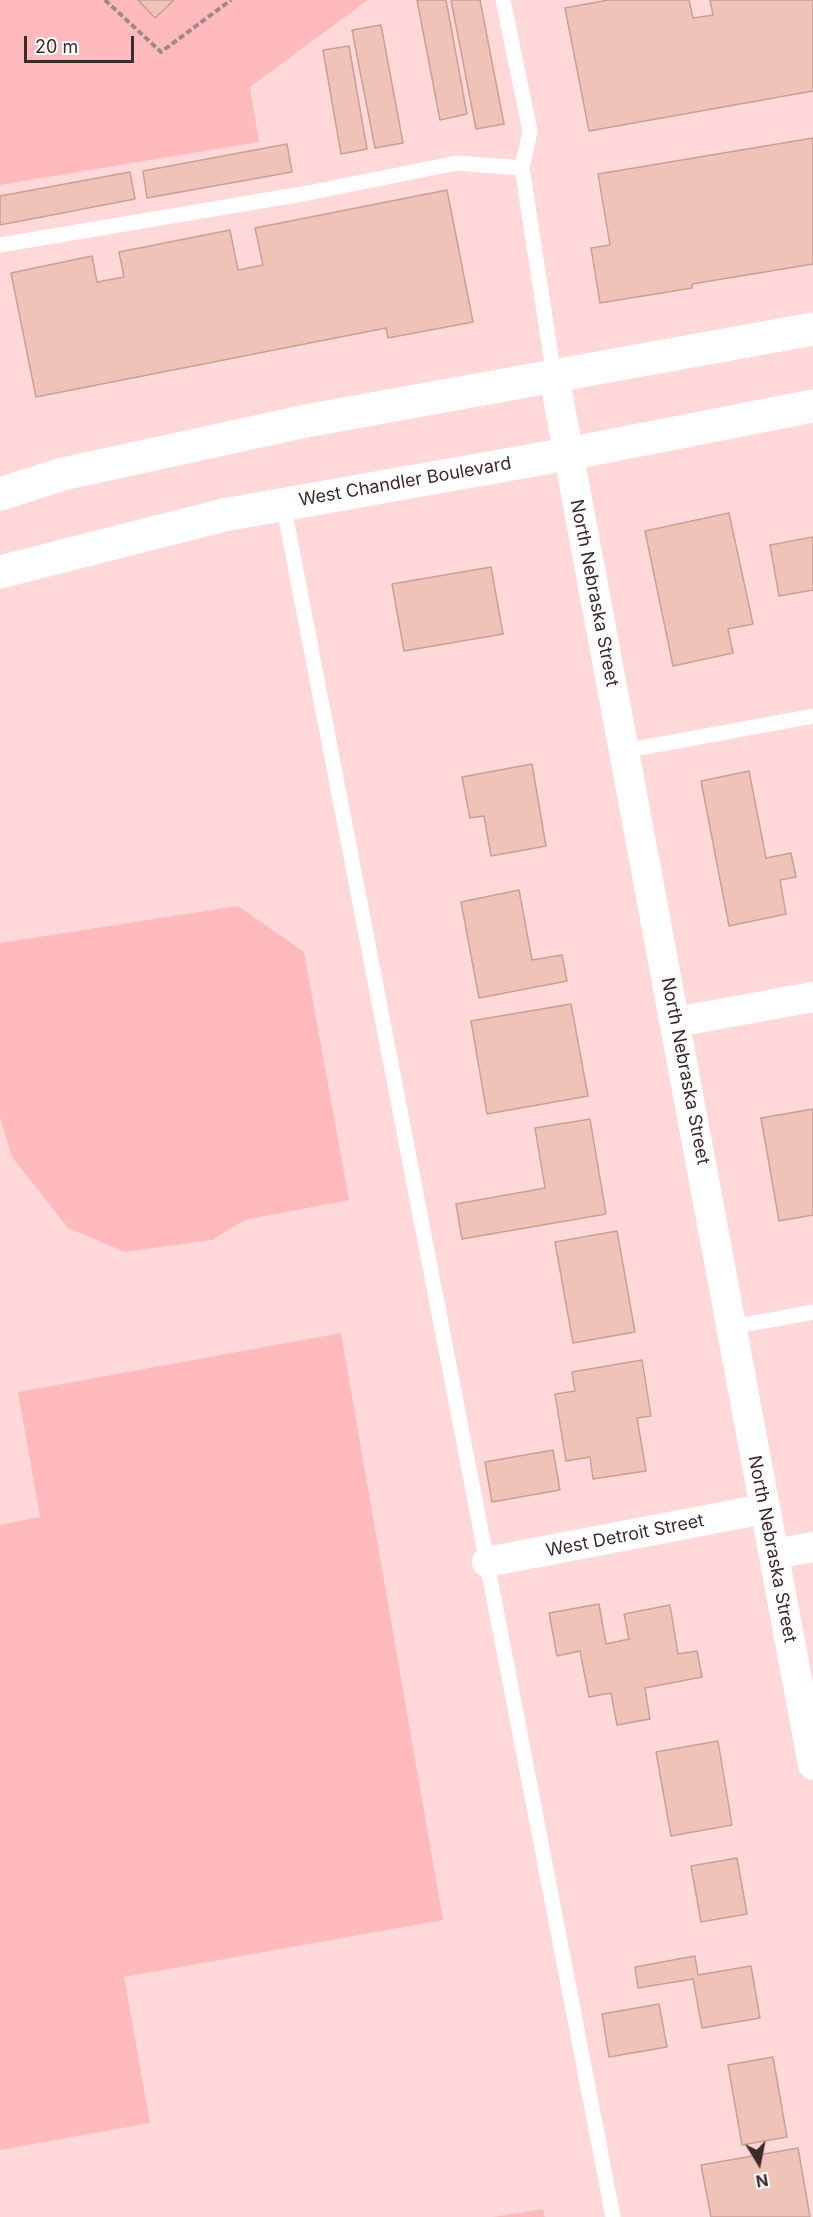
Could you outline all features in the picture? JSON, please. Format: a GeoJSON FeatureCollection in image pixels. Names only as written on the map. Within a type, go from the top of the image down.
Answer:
{"type":"FeatureCollection","features":[{"type":"Feature","properties":{"kind":"main road"},"geometry":{"type":"LineString","coordinates":[[0,494],[63,474],[306,422],[813,329]]}},
{"type":"Feature","properties":{"kind":"main road","name":"West Chandler Boulevard"},"geometry":{"type":"LineString","coordinates":[[0,572],[158,531],[283,503],[568,454],[813,406]]}},
{"type":"Feature","properties":{"kind":"street","name":"North Nebraska Street"},"geometry":{"type":"LineString","coordinates":[[554,376],[813,1765]]}},
{"type":"Feature","properties":{"kind":"street"},"geometry":{"type":"LineString","coordinates":[[676,1022],[813,997]]}},
{"type":"Feature","properties":{"kind":"street","name":"West Detroit Street"},"geometry":{"type":"LineString","coordinates":[[487,1562],[764,1509]]}},
{"type":"Feature","properties":{"kind":"street"},"geometry":{"type":"LineString","coordinates":[[774,1554],[813,1547]]}},
{"type":"Feature","properties":{"kind":"lane"},"geometry":{"type":"LineString","coordinates":[[503,0],[530,131],[522,168],[554,376]]}},
{"type":"Feature","properties":{"kind":"lane"},"geometry":{"type":"LineString","coordinates":[[0,244],[308,193],[457,163],[522,168]]}},
{"type":"Feature","properties":{"kind":"lane"},"geometry":{"type":"LineString","coordinates":[[283,503],[613,2217]]}},
{"type":"Feature","properties":{"kind":"lane"},"geometry":{"type":"LineString","coordinates":[[624,751],[813,716]]}},
{"type":"Feature","properties":{"kind":"lane"},"geometry":{"type":"LineString","coordinates":[[732,1327],[813,1312]]}},
{"type":"Feature","properties":{"kind":"path"},"geometry":{"type":"LineString","coordinates":[[105,0],[161,52],[231,0]]}},
{"type":"Feature","properties":{"kind":"shaded area"},"geometry":{"type":"Polygon","coordinates":[[[0,0],[368,0],[250,87],[259,142],[0,185],[0,0]]]}},
{"type":"Feature","properties":{"kind":"shaded area"},"geometry":{"type":"Polygon","coordinates":[[[238,906],[304,952],[349,1200],[245,1220],[212,1240],[125,1252],[68,1228],[12,1157],[0,1118],[0,943],[238,906]]]}},
{"type":"Feature","properties":{"kind":"shaded area"},"geometry":{"type":"Polygon","coordinates":[[[341,1333],[443,1920],[124,1977],[150,2123],[0,2150],[0,1525],[40,1517],[18,1392],[341,1333]]]}},
{"type":"Feature","properties":{"kind":"shaded area"},"geometry":{"type":"Polygon","coordinates":[[[543,2209],[545,2217],[493,2217],[543,2209]]]}},
{"type":"Feature","properties":{"kind":"building"},"geometry":{"type":"Polygon","coordinates":[[[138,0],[174,0],[155,18],[138,0]]]}},
{"type":"Feature","properties":{"kind":"building"},"geometry":{"type":"Polygon","coordinates":[[[417,0],[446,0],[467,114],[440,120],[417,0]]]}},
{"type":"Feature","properties":{"kind":"building"},"geometry":{"type":"Polygon","coordinates":[[[451,0],[480,0],[504,124],[476,129],[451,0]]]}},
{"type":"Feature","properties":{"kind":"building"},"geometry":{"type":"Polygon","coordinates":[[[608,0],[689,0],[693,18],[713,15],[710,0],[813,0],[813,91],[589,131],[565,8],[608,0]]]}},
{"type":"Feature","properties":{"kind":"building"},"geometry":{"type":"Polygon","coordinates":[[[381,25],[403,143],[375,148],[352,30],[381,25]]]}},
{"type":"Feature","properties":{"kind":"building"},"geometry":{"type":"Polygon","coordinates":[[[349,46],[367,149],[341,154],[323,50],[349,46]]]}},
{"type":"Feature","properties":{"kind":"building"},"geometry":{"type":"Polygon","coordinates":[[[813,138],[813,264],[692,284],[692,288],[600,303],[591,248],[610,245],[598,174],[813,138]]]}},
{"type":"Feature","properties":{"kind":"building"},"geometry":{"type":"Polygon","coordinates":[[[287,144],[292,172],[147,198],[143,171],[287,144]]]}},
{"type":"Feature","properties":{"kind":"building"},"geometry":{"type":"Polygon","coordinates":[[[130,172],[135,199],[0,225],[0,196],[130,172]]]}},
{"type":"Feature","properties":{"kind":"building"},"geometry":{"type":"Polygon","coordinates":[[[447,190],[473,322],[388,338],[386,328],[36,397],[11,273],[92,256],[97,282],[124,277],[119,252],[230,230],[238,270],[263,265],[255,228],[447,190]]]}},
{"type":"Feature","properties":{"kind":"building"},"geometry":{"type":"Polygon","coordinates":[[[729,513],[753,624],[728,629],[733,653],[673,666],[645,531],[729,513]]]}},
{"type":"Feature","properties":{"kind":"building"},"geometry":{"type":"Polygon","coordinates":[[[813,537],[813,590],[779,596],[770,545],[813,537]]]}},
{"type":"Feature","properties":{"kind":"building"},"geometry":{"type":"Polygon","coordinates":[[[491,567],[503,634],[404,651],[392,584],[491,567]]]}},
{"type":"Feature","properties":{"kind":"building"},"geometry":{"type":"Polygon","coordinates":[[[532,764],[546,846],[491,856],[484,816],[470,818],[462,777],[532,764]]]}},
{"type":"Feature","properties":{"kind":"building"},"geometry":{"type":"Polygon","coordinates":[[[749,771],[766,858],[791,853],[796,877],[780,880],[786,914],[729,926],[701,781],[749,771]]]}},
{"type":"Feature","properties":{"kind":"building"},"geometry":{"type":"Polygon","coordinates":[[[519,890],[532,960],[562,955],[567,981],[479,998],[461,902],[519,890]]]}},
{"type":"Feature","properties":{"kind":"building"},"geometry":{"type":"Polygon","coordinates":[[[571,1004],[588,1096],[487,1114],[471,1021],[571,1004]]]}},
{"type":"Feature","properties":{"kind":"building"},"geometry":{"type":"Polygon","coordinates":[[[813,1109],[813,1215],[779,1221],[761,1118],[813,1109]]]}},
{"type":"Feature","properties":{"kind":"building"},"geometry":{"type":"Polygon","coordinates":[[[590,1119],[606,1214],[462,1239],[456,1204],[545,1188],[535,1128],[590,1119]]]}},
{"type":"Feature","properties":{"kind":"building"},"geometry":{"type":"Polygon","coordinates":[[[617,1231],[635,1332],[573,1343],[555,1242],[617,1231]]]}},
{"type":"Feature","properties":{"kind":"building"},"geometry":{"type":"Polygon","coordinates":[[[642,1360],[651,1416],[637,1418],[646,1471],[593,1479],[590,1457],[566,1461],[555,1394],[575,1391],[572,1372],[642,1360]]]}},
{"type":"Feature","properties":{"kind":"building"},"geometry":{"type":"Polygon","coordinates":[[[553,1450],[560,1490],[492,1502],[485,1462],[553,1450]]]}},
{"type":"Feature","properties":{"kind":"building"},"geometry":{"type":"Polygon","coordinates":[[[599,1604],[606,1644],[629,1639],[624,1614],[670,1605],[678,1654],[697,1651],[702,1677],[645,1688],[650,1719],[617,1725],[611,1693],[589,1697],[580,1651],[557,1656],[549,1613],[599,1604]]]}},
{"type":"Feature","properties":{"kind":"building"},"geometry":{"type":"Polygon","coordinates":[[[718,1741],[732,1825],[671,1836],[656,1752],[718,1741]]]}},
{"type":"Feature","properties":{"kind":"building"},"geometry":{"type":"Polygon","coordinates":[[[737,1858],[747,1914],[701,1922],[691,1866],[737,1858]]]}},
{"type":"Feature","properties":{"kind":"building"},"geometry":{"type":"Polygon","coordinates":[[[695,1956],[698,1975],[751,1966],[760,2018],[702,2028],[693,1979],[638,1988],[635,1967],[695,1956]]]}},
{"type":"Feature","properties":{"kind":"building"},"geometry":{"type":"Polygon","coordinates":[[[659,2004],[667,2047],[609,2057],[602,2014],[659,2004]]]}},
{"type":"Feature","properties":{"kind":"building"},"geometry":{"type":"Polygon","coordinates":[[[773,2057],[787,2137],[742,2145],[728,2065],[773,2057]]]}},
{"type":"Feature","properties":{"kind":"building"},"geometry":{"type":"Polygon","coordinates":[[[798,2148],[810,2217],[711,2217],[701,2165],[798,2148]]]}}]}
